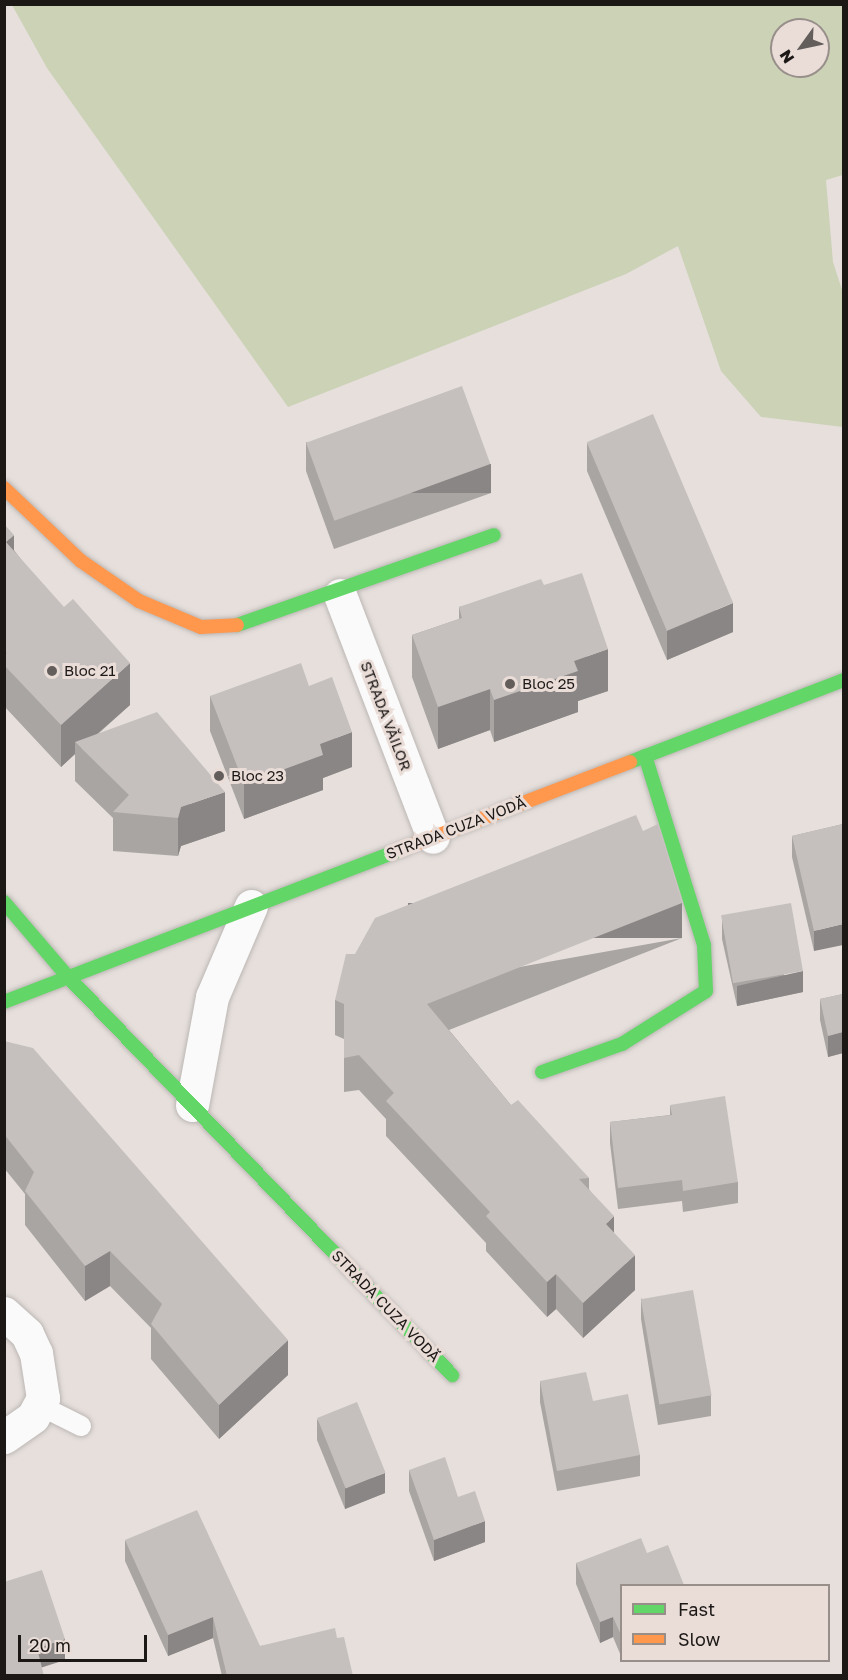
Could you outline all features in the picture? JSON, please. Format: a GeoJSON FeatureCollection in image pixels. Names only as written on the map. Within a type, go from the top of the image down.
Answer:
{"type":"FeatureCollection","features":[{"type":"Feature","properties":{"kind":"street"},"geometry":{"type":"LineString","coordinates":[[4,488],[81,561],[139,602],[201,627],[249,625],[340,595],[494,535]]}},
{"type":"Feature","properties":{"kind":"street","name":"STRADA VĂILOR"},"geometry":{"type":"LineString","coordinates":[[340,595],[433,837]]}},
{"type":"Feature","properties":{"kind":"street","name":"STRADA CUZA VODĂ"},"geometry":{"type":"LineString","coordinates":[[4,1002],[843,680]]}},
{"type":"Feature","properties":{"kind":"street"},"geometry":{"type":"LineString","coordinates":[[542,1072],[622,1044],[706,991],[705,945],[645,756]]}},
{"type":"Feature","properties":{"kind":"street"},"geometry":{"type":"LineString","coordinates":[[4,902],[69,978]]}},
{"type":"Feature","properties":{"kind":"street"},"geometry":{"type":"LineString","coordinates":[[192,1105],[212,996],[251,906]]}},
{"type":"Feature","properties":{"kind":"street","name":"STRADA CUZA VODĂ"},"geometry":{"type":"LineString","coordinates":[[69,978],[452,1375]]}},
{"type":"Feature","properties":{"kind":"street"},"geometry":{"type":"LineString","coordinates":[[4,1313],[27,1334],[36,1353],[39,1405],[17,1432],[4,1437]]}},
{"type":"Feature","properties":{"kind":"lane"},"geometry":{"type":"LineString","coordinates":[[39,1405],[81,1426]]}},
{"type":"Feature","properties":{"kind":"green space"},"geometry":{"type":"Polygon","coordinates":[[[12,5],[843,5],[843,175],[826,180],[833,262],[843,293],[843,427],[761,417],[721,371],[678,246],[626,274],[288,407],[47,68],[12,5]]]}},
{"type":"Feature","properties":{"kind":"building"},"geometry":{"type":"Polygon","coordinates":[[[462,386],[490,464],[334,521],[306,443],[462,386]]]}},
{"type":"Feature","properties":{"kind":"building"},"geometry":{"type":"Polygon","coordinates":[[[653,414],[733,603],[667,631],[587,442],[653,414]]]}},
{"type":"Feature","properties":{"kind":"building"},"geometry":{"type":"Polygon","coordinates":[[[4,524],[14,535],[6,542],[64,607],[73,599],[130,663],[61,725],[4,665],[4,655],[7,653],[4,651],[4,524]]]}},
{"type":"Feature","properties":{"kind":"building"},"geometry":{"type":"Polygon","coordinates":[[[582,573],[608,649],[574,661],[578,671],[494,700],[490,689],[438,707],[412,635],[462,618],[459,607],[541,579],[544,585],[582,573]]]}},
{"type":"Feature","properties":{"kind":"building"},"geometry":{"type":"Polygon","coordinates":[[[301,663],[309,686],[332,677],[352,732],[320,744],[323,755],[244,784],[210,696],[301,663]]]}},
{"type":"Feature","properties":{"kind":"building"},"geometry":{"type":"Polygon","coordinates":[[[157,712],[225,792],[181,807],[178,818],[113,812],[129,795],[75,742],[157,712]]]}},
{"type":"Feature","properties":{"kind":"building"},"geometry":{"type":"Polygon","coordinates":[[[636,815],[643,831],[658,824],[682,903],[427,1004],[511,1105],[518,1100],[589,1178],[579,1179],[614,1216],[606,1224],[635,1255],[583,1303],[556,1274],[547,1282],[486,1216],[490,1212],[386,1101],[394,1093],[359,1055],[344,1058],[344,1004],[335,1000],[346,954],[355,954],[375,918],[636,815]]]}},
{"type":"Feature","properties":{"kind":"building"},"geometry":{"type":"Polygon","coordinates":[[[843,824],[843,924],[814,931],[792,836],[843,824]]]}},
{"type":"Feature","properties":{"kind":"building"},"geometry":{"type":"Polygon","coordinates":[[[791,903],[803,971],[733,983],[721,915],[791,903]]]}},
{"type":"Feature","properties":{"kind":"building"},"geometry":{"type":"Polygon","coordinates":[[[843,994],[843,1032],[828,1036],[820,999],[843,994]]]}},
{"type":"Feature","properties":{"kind":"building"},"geometry":{"type":"Polygon","coordinates":[[[4,1041],[33,1048],[288,1340],[219,1405],[151,1324],[162,1304],[110,1251],[85,1266],[25,1191],[34,1172],[4,1134],[4,1041]]]}},
{"type":"Feature","properties":{"kind":"building"},"geometry":{"type":"Polygon","coordinates":[[[725,1096],[738,1182],[683,1191],[682,1180],[618,1188],[610,1122],[672,1115],[670,1105],[725,1096]]]}},
{"type":"Feature","properties":{"kind":"building"},"geometry":{"type":"Polygon","coordinates":[[[693,1290],[712,1395],[659,1405],[641,1299],[693,1290]]]}},
{"type":"Feature","properties":{"kind":"building"},"geometry":{"type":"Polygon","coordinates":[[[586,1372],[593,1401],[628,1394],[640,1455],[557,1471],[540,1381],[586,1372]]]}},
{"type":"Feature","properties":{"kind":"building"},"geometry":{"type":"Polygon","coordinates":[[[357,1402],[385,1472],[346,1489],[317,1418],[357,1402]]]}},
{"type":"Feature","properties":{"kind":"building"},"geometry":{"type":"Polygon","coordinates":[[[445,1457],[458,1497],[475,1491],[485,1521],[434,1540],[409,1470],[445,1457]]]}},
{"type":"Feature","properties":{"kind":"building"},"geometry":{"type":"Polygon","coordinates":[[[197,1510],[260,1646],[335,1628],[337,1638],[344,1637],[353,1676],[227,1676],[213,1617],[168,1635],[125,1540],[197,1510]]]}},
{"type":"Feature","properties":{"kind":"building"},"geometry":{"type":"Polygon","coordinates":[[[641,1538],[647,1553],[668,1545],[684,1584],[620,1584],[620,1633],[613,1617],[600,1622],[576,1563],[641,1538]]]}},
{"type":"Feature","properties":{"kind":"building"},"geometry":{"type":"Polygon","coordinates":[[[42,1570],[65,1639],[37,1648],[44,1676],[4,1676],[4,1582],[42,1570]]]}},
{"type":"Feature","properties":{"kind":"traffic: fast"},"geometry":{"type":"LineString","coordinates":[[237,625],[494,535]]}},
{"type":"Feature","properties":{"kind":"traffic: fast"},"geometry":{"type":"LineString","coordinates":[[630,762],[844,680]]}},
{"type":"Feature","properties":{"kind":"traffic: fast"},"geometry":{"type":"LineString","coordinates":[[542,1072],[622,1044],[706,991],[704,945],[645,756]]}},
{"type":"Feature","properties":{"kind":"traffic: fast"},"geometry":{"type":"LineString","coordinates":[[4,1002],[405,848]]}},
{"type":"Feature","properties":{"kind":"traffic: fast"},"geometry":{"type":"LineString","coordinates":[[4,902],[69,978],[452,1375]]}},
{"type":"Feature","properties":{"kind":"traffic: slow"},"geometry":{"type":"LineString","coordinates":[[4,488],[81,561],[139,601],[201,627],[237,625]]}},
{"type":"Feature","properties":{"kind":"traffic: slow"},"geometry":{"type":"LineString","coordinates":[[405,848],[630,762]]}},
{"type":"Feature","properties":{"kind":"place","name":"Bloc 21"},"geometry":{"type":"Point","coordinates":[52,671]}},
{"type":"Feature","properties":{"kind":"place","name":"Bloc 25"},"geometry":{"type":"Point","coordinates":[510,684]}},
{"type":"Feature","properties":{"kind":"place","name":"Bloc 23"},"geometry":{"type":"Point","coordinates":[219,776]}}]}
